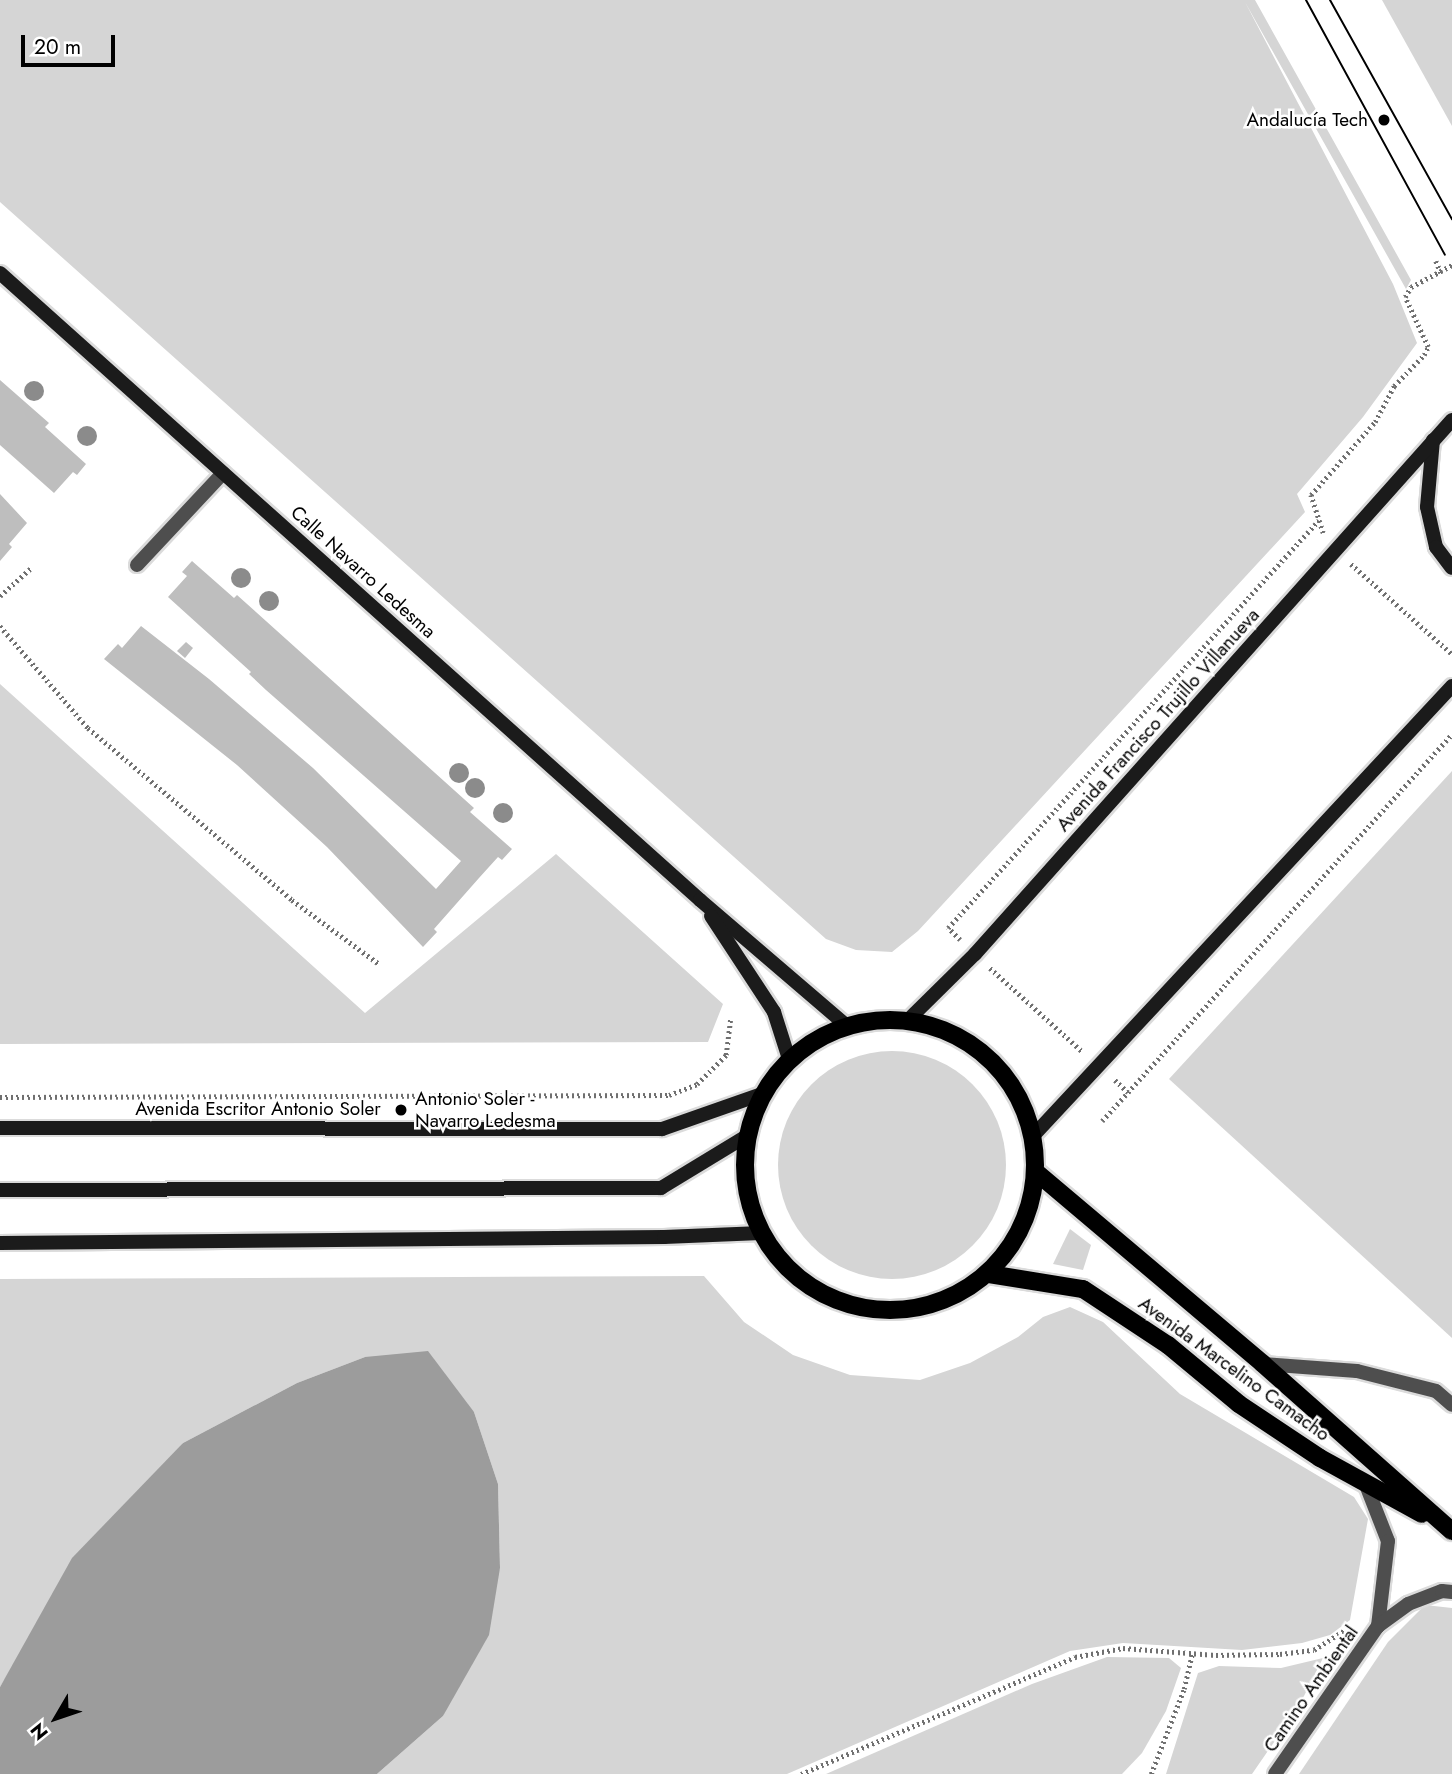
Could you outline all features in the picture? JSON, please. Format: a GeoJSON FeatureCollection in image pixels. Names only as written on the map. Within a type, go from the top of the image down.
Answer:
{"type":"FeatureCollection","features":[{"type":"Feature","properties":{"kind":"main road"},"geometry":{"type":"LineString","coordinates":[[876,1020],[907,1021],[951,1033],[989,1059],[1017,1094],[1033,1136],[1036,1172],[1030,1210],[1013,1244],[989,1273],[952,1298],[909,1310],[865,1310],[824,1295],[788,1269],[761,1233],[746,1185],[748,1135],[762,1094],[789,1059],[816,1040],[847,1026],[876,1020]]}},
{"type":"Feature","properties":{"kind":"main road","name":"Avenida Marcelino Camacho"},"geometry":{"type":"LineString","coordinates":[[1036,1172],[1263,1364],[1449,1529]]}},
{"type":"Feature","properties":{"kind":"main road","name":"Avenida Marcelino Camacho"},"geometry":{"type":"LineString","coordinates":[[989,1273],[1083,1289],[1168,1345],[1239,1404],[1366,1485],[1449,1529]]}},
{"type":"Feature","properties":{"kind":"street","name":"Calle Navarro Ledesma"},"geometry":{"type":"LineString","coordinates":[[0,273],[700,900],[847,1026]]}},
{"type":"Feature","properties":{"kind":"street","name":"Avenida Francisco Trujillo Villanueva"},"geometry":{"type":"LineString","coordinates":[[907,1021],[975,954],[1452,420]]}},
{"type":"Feature","properties":{"kind":"street"},"geometry":{"type":"LineString","coordinates":[[1433,440],[1427,507],[1436,547],[1452,568]]}},
{"type":"Feature","properties":{"kind":"street"},"geometry":{"type":"LineString","coordinates":[[137,565],[223,473]]}},
{"type":"Feature","properties":{"kind":"street"},"geometry":{"type":"LineString","coordinates":[[1033,1136],[1452,686]]}},
{"type":"Feature","properties":{"kind":"street","name":"Calle Navarro Ledesma"},"geometry":{"type":"LineString","coordinates":[[700,900],[774,1012],[789,1059]]}},
{"type":"Feature","properties":{"kind":"street","name":"Avenida Escritor Antonio Soler"},"geometry":{"type":"LineString","coordinates":[[0,1128],[662,1129],[762,1094]]}},
{"type":"Feature","properties":{"kind":"street"},"geometry":{"type":"LineString","coordinates":[[0,1190],[661,1188],[748,1135]]}},
{"type":"Feature","properties":{"kind":"street"},"geometry":{"type":"LineString","coordinates":[[0,1243],[650,1237],[761,1233]]}},
{"type":"Feature","properties":{"kind":"street","name":"Avenida Marcelino Camacho"},"geometry":{"type":"LineString","coordinates":[[1263,1364],[1357,1371],[1436,1391],[1452,1405]]}},
{"type":"Feature","properties":{"kind":"street","name":"Camino Ambiental"},"geometry":{"type":"LineString","coordinates":[[1366,1485],[1388,1541],[1378,1626]]}},
{"type":"Feature","properties":{"kind":"street","name":"Camino Ambiental"},"geometry":{"type":"LineString","coordinates":[[1275,1774],[1378,1626],[1408,1604],[1442,1591],[1452,1592]]}},
{"type":"Feature","properties":{"kind":"path"},"geometry":{"type":"LineString","coordinates":[[1436,261],[1442,274]]}},
{"type":"Feature","properties":{"kind":"path"},"geometry":{"type":"LineString","coordinates":[[0,597],[32,567]]}},
{"type":"Feature","properties":{"kind":"path"},"geometry":{"type":"LineString","coordinates":[[0,626],[88,728],[281,891],[379,964]]}},
{"type":"Feature","properties":{"kind":"path"},"geometry":{"type":"LineString","coordinates":[[1102,1121],[1452,734]]}},
{"type":"Feature","properties":{"kind":"path"},"geometry":{"type":"LineString","coordinates":[[0,1097],[669,1095],[697,1084],[726,1055],[731,1017]]}},
{"type":"Feature","properties":{"kind":"path"},"geometry":{"type":"LineString","coordinates":[[801,1774],[1074,1657],[1123,1648],[1192,1653],[1280,1654],[1314,1650],[1346,1629],[1378,1626]]}},
{"type":"Feature","properties":{"kind":"path"},"geometry":{"type":"LineString","coordinates":[[1151,1774],[1184,1689],[1192,1653]]}},
{"type":"Feature","properties":{"kind":"shaded area"},"geometry":{"type":"Polygon","coordinates":[[[0,0],[1255,0],[1411,280],[1406,289],[1245,2],[1393,284],[1417,343],[1363,417],[1297,494],[1305,512],[918,931],[892,952],[856,950],[826,939],[0,202],[0,0]]]}},
{"type":"Feature","properties":{"kind":"shaded area"},"geometry":{"type":"Polygon","coordinates":[[[1382,0],[1452,0],[1452,126],[1382,0]]]}},
{"type":"Feature","properties":{"kind":"shaded area"},"geometry":{"type":"Polygon","coordinates":[[[0,684],[365,1013],[556,854],[723,1004],[708,1042],[0,1044],[0,684]]]}},
{"type":"Feature","properties":{"kind":"shaded area"},"geometry":{"type":"Polygon","coordinates":[[[1452,771],[1452,1338],[1169,1079],[1452,771]]]}},
{"type":"Feature","properties":{"kind":"shaded area"},"geometry":{"type":"Polygon","coordinates":[[[881,1051],[903,1051],[936,1059],[973,1084],[998,1121],[1006,1165],[998,1209],[973,1246],[936,1271],[903,1279],[881,1279],[838,1266],[804,1238],[786,1209],[778,1176],[778,1154],[791,1111],[819,1077],[848,1059],[881,1051]]]}},
{"type":"Feature","properties":{"kind":"shaded area"},"geometry":{"type":"Polygon","coordinates":[[[1070,1229],[1091,1245],[1083,1270],[1053,1264],[1070,1229]]]}},
{"type":"Feature","properties":{"kind":"shaded area"},"geometry":{"type":"Polygon","coordinates":[[[704,1276],[744,1322],[793,1355],[850,1375],[920,1380],[970,1363],[1018,1337],[1043,1317],[1070,1307],[1103,1322],[1180,1394],[1354,1497],[1368,1519],[1350,1620],[1330,1635],[1302,1643],[1242,1650],[1123,1643],[1070,1651],[787,1774],[377,1774],[443,1716],[500,1568],[498,1484],[474,1412],[365,1357],[297,1383],[183,1443],[13,1666],[0,1687],[0,1279],[704,1276]]]}},
{"type":"Feature","properties":{"kind":"shaded area"},"geometry":{"type":"Polygon","coordinates":[[[428,1351],[474,1412],[498,1484],[500,1568],[489,1635],[443,1716],[377,1774],[0,1774],[0,1687],[72,1558],[183,1443],[297,1383],[365,1357],[428,1351]]]}},
{"type":"Feature","properties":{"kind":"shaded area"},"geometry":{"type":"Polygon","coordinates":[[[1425,1605],[1452,1608],[1452,1774],[1299,1774],[1388,1642],[1425,1605]]]}},
{"type":"Feature","properties":{"kind":"shaded area"},"geometry":{"type":"Polygon","coordinates":[[[1107,1657],[1169,1658],[1181,1668],[1166,1711],[1142,1753],[1122,1774],[826,1774],[1032,1684],[1107,1657]]]}},
{"type":"Feature","properties":{"kind":"shaded area"},"geometry":{"type":"Polygon","coordinates":[[[1323,1658],[1299,1706],[1252,1774],[1166,1774],[1198,1673],[1219,1666],[1281,1668],[1323,1658]]]}},
{"type":"Feature","properties":{"kind":"building"},"geometry":{"type":"Polygon","coordinates":[[[0,380],[49,423],[45,427],[86,464],[77,475],[73,472],[54,493],[0,445],[0,380]]]}},
{"type":"Feature","properties":{"kind":"building"},"geometry":{"type":"Polygon","coordinates":[[[0,494],[27,523],[9,544],[12,547],[0,561],[0,494]]]}},
{"type":"Feature","properties":{"kind":"building"},"geometry":{"type":"Polygon","coordinates":[[[192,561],[234,598],[237,595],[474,808],[470,812],[512,849],[502,860],[498,857],[434,929],[437,932],[423,947],[327,847],[237,765],[104,659],[118,644],[122,648],[141,626],[209,679],[313,768],[436,889],[461,861],[266,690],[249,674],[251,672],[168,597],[187,576],[182,572],[192,561]]]}},
{"type":"Feature","properties":{"kind":"building"},"geometry":{"type":"Polygon","coordinates":[[[186,642],[193,648],[185,658],[177,651],[186,642]]]}},
{"type":"Feature","properties":{"kind":"tram line"},"geometry":{"type":"LineString","coordinates":[[1306,0],[1445,255]]}},
{"type":"Feature","properties":{"kind":"tram line"},"geometry":{"type":"LineString","coordinates":[[1330,0],[1452,219]]}},
{"type":"Feature","properties":{"kind":"place","name":"Andalucía Tech"},"geometry":{"type":"Point","coordinates":[1384,120]}},
{"type":"Feature","properties":{"kind":"place","name":"Antonio Soler - Navarro Ledesma"},"geometry":{"type":"Point","coordinates":[401,1110]}}]}
